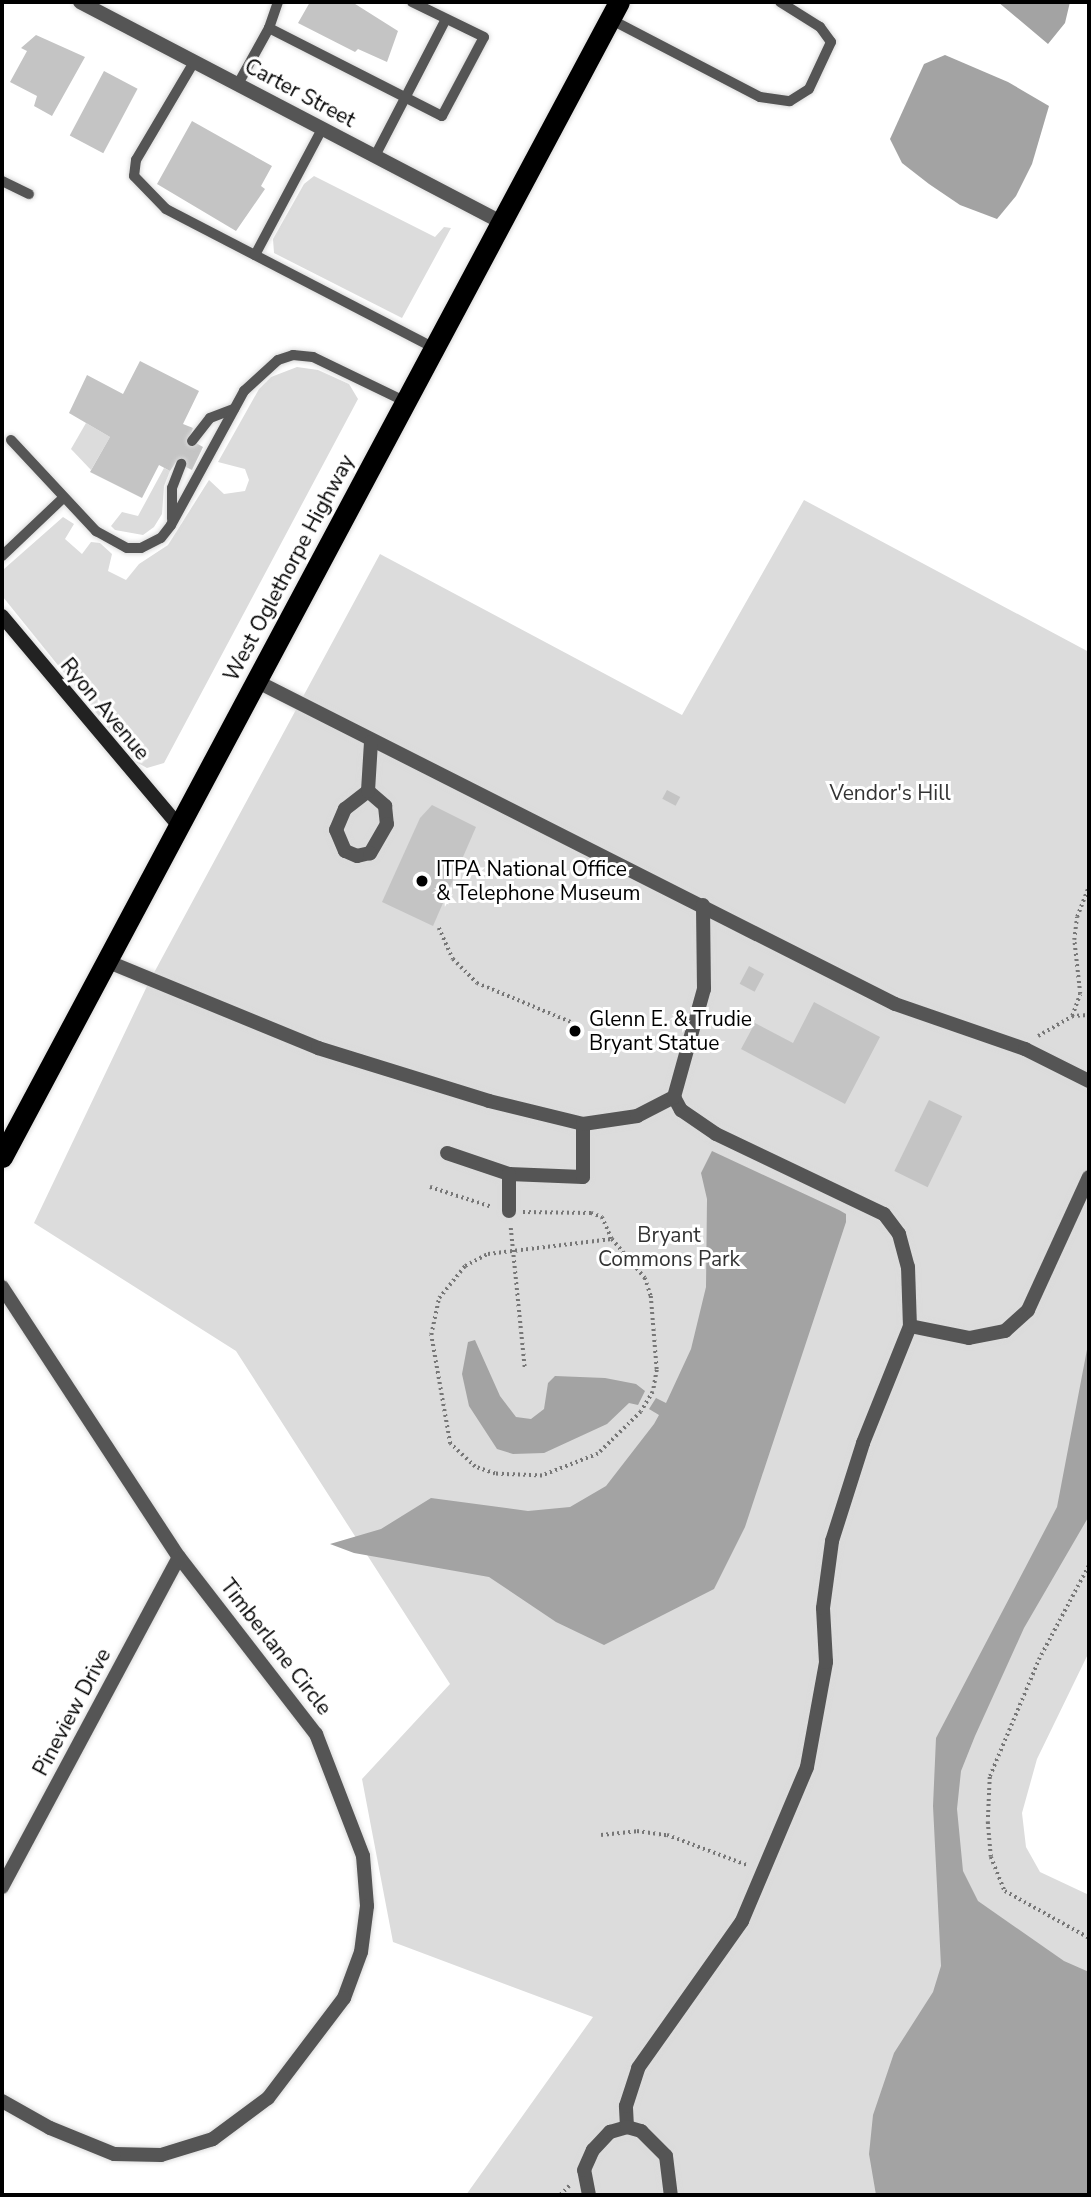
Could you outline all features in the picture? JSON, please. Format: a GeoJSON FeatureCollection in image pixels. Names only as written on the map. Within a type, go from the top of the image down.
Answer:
{"type":"FeatureCollection","features":[{"type":"Feature","properties":{"kind":"highway","name":"West Oglethorpe Highway"},"geometry":{"type":"LineString","coordinates":[[2,1157],[615,10]]}},
{"type":"Feature","properties":{"kind":"street","name":"Carter Street"},"geometry":{"type":"LineString","coordinates":[[80,2],[501,222]]}},
{"type":"Feature","properties":{"kind":"street","name":"Ryon Avenue"},"geometry":{"type":"LineString","coordinates":[[2,616],[178,826]]}},
{"type":"Feature","properties":{"kind":"street"},"geometry":{"type":"LineString","coordinates":[[256,681],[371,743],[702,905],[895,1004],[1025,1049],[1089,1081]]}},
{"type":"Feature","properties":{"kind":"street"},"geometry":{"type":"LineString","coordinates":[[368,791],[386,806],[387,824],[370,853],[357,856],[345,851],[336,830],[345,809],[368,791],[371,743]]}},
{"type":"Feature","properties":{"kind":"street"},"geometry":{"type":"LineString","coordinates":[[627,2127],[626,2106],[638,2068],[672,2015],[726,1948],[764,1874],[798,1794],[814,1739],[826,1662],[823,1608],[832,1541],[863,1443],[910,1326],[908,1267],[899,1234],[884,1214],[716,1134],[681,1110],[674,1097],[704,989],[702,905]]}},
{"type":"Feature","properties":{"kind":"street"},"geometry":{"type":"LineString","coordinates":[[106,961],[318,1048],[489,1101],[583,1124],[638,1116],[674,1097]]}},
{"type":"Feature","properties":{"kind":"street"},"geometry":{"type":"LineString","coordinates":[[447,1153],[509,1174],[583,1177],[583,1124]]}},
{"type":"Feature","properties":{"kind":"street"},"geometry":{"type":"LineString","coordinates":[[509,1174],[509,1211]]}},
{"type":"Feature","properties":{"kind":"street"},"geometry":{"type":"LineString","coordinates":[[910,1326],[969,1338],[1006,1331],[1028,1310],[1089,1177]]}},
{"type":"Feature","properties":{"kind":"street","name":"Timberlane Circle"},"geometry":{"type":"LineString","coordinates":[[2,1287],[179,1558],[316,1734],[363,1856],[367,1906],[361,1952],[344,1998],[268,2098],[213,2139],[161,2155],[114,2154],[50,2128],[2,2101]]}},
{"type":"Feature","properties":{"kind":"street","name":"Pineview Drive"},"geometry":{"type":"LineString","coordinates":[[2,1887],[179,1558]]}},
{"type":"Feature","properties":{"kind":"street"},"geometry":{"type":"LineString","coordinates":[[589,2195],[584,2170],[593,2150],[610,2132],[627,2127],[642,2131],[666,2157],[671,2195]]}},
{"type":"Feature","properties":{"kind":"lane"},"geometry":{"type":"LineString","coordinates":[[238,84],[269,28],[278,2]]}},
{"type":"Feature","properties":{"kind":"lane"},"geometry":{"type":"LineString","coordinates":[[269,28],[442,116],[484,37],[412,2]]}},
{"type":"Feature","properties":{"kind":"lane"},"geometry":{"type":"LineString","coordinates":[[615,10],[760,97],[790,101],[809,89],[831,42],[820,27],[780,2]]}},
{"type":"Feature","properties":{"kind":"lane"},"geometry":{"type":"LineString","coordinates":[[375,156],[446,19]]}},
{"type":"Feature","properties":{"kind":"lane"},"geometry":{"type":"LineString","coordinates":[[194,62],[136,160],[134,176],[166,209],[434,348]]}},
{"type":"Feature","properties":{"kind":"lane"},"geometry":{"type":"LineString","coordinates":[[255,256],[322,129]]}},
{"type":"Feature","properties":{"kind":"lane"},"geometry":{"type":"LineString","coordinates":[[2,181],[29,194]]}},
{"type":"Feature","properties":{"kind":"lane"},"geometry":{"type":"LineString","coordinates":[[11,439],[62,499],[96,531],[127,548],[153,543],[171,525],[234,409],[258,373],[293,355],[313,357],[406,402]]}},
{"type":"Feature","properties":{"kind":"lane"},"geometry":{"type":"LineString","coordinates":[[192,441],[210,418],[234,409]]}},
{"type":"Feature","properties":{"kind":"lane"},"geometry":{"type":"LineString","coordinates":[[171,525],[172,488],[181,464]]}},
{"type":"Feature","properties":{"kind":"lane"},"geometry":{"type":"LineString","coordinates":[[2,556],[62,499]]}},
{"type":"Feature","properties":{"kind":"path"},"geometry":{"type":"LineString","coordinates":[[1072,1016],[1080,994],[1074,940],[1089,885]]}},
{"type":"Feature","properties":{"kind":"path"},"geometry":{"type":"LineString","coordinates":[[439,928],[453,959],[478,983],[573,1023]]}},
{"type":"Feature","properties":{"kind":"path"},"geometry":{"type":"LineString","coordinates":[[1025,1049],[1031,1038],[1072,1016],[1089,1016]]}},
{"type":"Feature","properties":{"kind":"path"},"geometry":{"type":"LineString","coordinates":[[430,1187],[509,1211],[597,1214],[612,1238],[645,1278],[651,1296],[657,1370],[653,1391],[625,1432],[598,1454],[542,1476],[495,1474],[462,1458],[450,1444],[434,1372],[432,1317],[446,1286],[474,1260],[513,1251],[612,1238]]}},
{"type":"Feature","properties":{"kind":"path"},"geometry":{"type":"LineString","coordinates":[[509,1211],[525,1368]]}},
{"type":"Feature","properties":{"kind":"path"},"geometry":{"type":"LineString","coordinates":[[1089,1566],[1040,1658],[990,1777],[991,1857],[997,1881],[1023,1905],[1089,1938]]}},
{"type":"Feature","properties":{"kind":"path"},"geometry":{"type":"LineString","coordinates":[[601,1835],[637,1831],[667,1835],[710,1848],[764,1874]]}},
{"type":"Feature","properties":{"kind":"green space"},"geometry":{"type":"Polygon","coordinates":[[[314,176],[435,237],[444,227],[451,228],[402,318],[274,253],[273,239],[304,184],[314,176]]]}},
{"type":"Feature","properties":{"kind":"green space"},"geometry":{"type":"Polygon","coordinates":[[[297,367],[318,370],[349,384],[358,399],[164,763],[147,768],[136,762],[3,597],[4,569],[63,517],[74,524],[65,539],[82,554],[91,542],[100,543],[112,554],[108,571],[126,580],[139,564],[168,545],[209,480],[224,494],[245,491],[249,480],[245,469],[218,462],[259,389],[271,377],[297,367]]]}},
{"type":"Feature","properties":{"kind":"green space"},"geometry":{"type":"Polygon","coordinates":[[[86,423],[110,437],[91,470],[71,449],[86,423]]]}},
{"type":"Feature","properties":{"kind":"green space"},"geometry":{"type":"Polygon","coordinates":[[[164,468],[170,471],[164,486],[162,514],[154,527],[143,535],[115,530],[111,526],[122,512],[138,516],[164,468]]]}},
{"type":"Feature","properties":{"kind":"green space","name":"Bryant Commons Park"},"geometry":{"type":"Polygon","coordinates":[[[804,500],[1089,652],[1089,1652],[1037,1759],[1022,1813],[1026,1847],[1040,1872],[1089,1895],[1089,2195],[466,2195],[593,2017],[393,1942],[362,1779],[450,1684],[236,1351],[34,1223],[149,982],[380,554],[682,715],[804,500]]]}},
{"type":"Feature","properties":{"kind":"shaded area"},"geometry":{"type":"Polygon","coordinates":[[[998,2],[1070,2],[1065,23],[1048,44],[998,2]]]}},
{"type":"Feature","properties":{"kind":"shaded area"},"geometry":{"type":"Polygon","coordinates":[[[945,55],[1008,82],[1049,106],[1032,164],[1016,196],[997,219],[960,205],[929,184],[902,163],[890,139],[924,64],[945,55]]]}},
{"type":"Feature","properties":{"kind":"shaded area"},"geometry":{"type":"Polygon","coordinates":[[[712,1151],[846,1214],[846,1222],[745,1527],[714,1589],[604,1645],[556,1622],[489,1577],[354,1553],[330,1544],[381,1529],[431,1498],[528,1511],[570,1507],[606,1486],[654,1424],[659,1415],[649,1409],[656,1398],[666,1403],[691,1349],[706,1287],[707,1199],[701,1173],[712,1151]]]}},
{"type":"Feature","properties":{"kind":"shaded area"},"geometry":{"type":"Polygon","coordinates":[[[1089,1339],[1089,1516],[1024,1628],[975,1736],[961,1771],[957,1809],[963,1871],[978,1901],[1064,1961],[1089,1972],[1089,2195],[876,2195],[869,2154],[873,2115],[894,2053],[933,1992],[941,1966],[933,1806],[936,1738],[1057,1507],[1089,1339]]]}},
{"type":"Feature","properties":{"kind":"shaded area"},"geometry":{"type":"Polygon","coordinates":[[[475,1340],[500,1396],[516,1417],[531,1419],[544,1409],[548,1383],[555,1376],[605,1378],[636,1384],[645,1391],[638,1405],[629,1403],[607,1424],[544,1453],[513,1454],[497,1449],[469,1406],[462,1374],[468,1342],[475,1340]]]}},
{"type":"Feature","properties":{"kind":"building"},"geometry":{"type":"Polygon","coordinates":[[[310,2],[352,2],[398,31],[387,62],[358,49],[355,52],[298,23],[310,2]]]}},
{"type":"Feature","properties":{"kind":"building"},"geometry":{"type":"Polygon","coordinates":[[[36,35],[85,57],[52,116],[34,106],[37,96],[10,82],[27,51],[21,48],[36,35]]]}},
{"type":"Feature","properties":{"kind":"building"},"geometry":{"type":"Polygon","coordinates":[[[104,71],[138,89],[103,153],[70,135],[104,71]]]}},
{"type":"Feature","properties":{"kind":"building"},"geometry":{"type":"Polygon","coordinates":[[[192,121],[272,166],[261,186],[265,189],[236,231],[157,184],[192,121]]]}},
{"type":"Feature","properties":{"kind":"building"},"geometry":{"type":"Polygon","coordinates":[[[140,361],[199,391],[183,424],[193,428],[189,439],[203,447],[192,470],[176,462],[170,471],[159,465],[142,498],[90,472],[110,437],[69,413],[87,375],[123,394],[140,361]]]}},
{"type":"Feature","properties":{"kind":"building"},"geometry":{"type":"Polygon","coordinates":[[[667,790],[680,797],[676,806],[662,799],[667,790]]]}},
{"type":"Feature","properties":{"kind":"building","name":"ITPA National Office & Telephone Museum"},"geometry":{"type":"Polygon","coordinates":[[[432,805],[476,827],[433,926],[382,902],[420,818],[432,805]]]}},
{"type":"Feature","properties":{"kind":"building"},"geometry":{"type":"Polygon","coordinates":[[[749,966],[764,974],[755,992],[740,984],[749,966]]]}},
{"type":"Feature","properties":{"kind":"building"},"geometry":{"type":"Polygon","coordinates":[[[814,1002],[880,1037],[845,1104],[741,1049],[755,1023],[793,1043],[814,1002]]]}},
{"type":"Feature","properties":{"kind":"building"},"geometry":{"type":"Polygon","coordinates":[[[929,1100],[962,1116],[928,1187],[894,1171],[929,1100]]]}},
{"type":"Feature","properties":{"kind":"place","name":"ITPA National Office & Telephone Museum"},"geometry":{"type":"Point","coordinates":[422,881]}},
{"type":"Feature","properties":{"kind":"place","name":"Glenn E. & Trudie Bryant Statue"},"geometry":{"type":"Point","coordinates":[575,1031]}},
{"type":"Feature","properties":{"kind":"park label","name":"Vendor's Hill"},"geometry":{"type":"Point","coordinates":[890,793]}}]}
